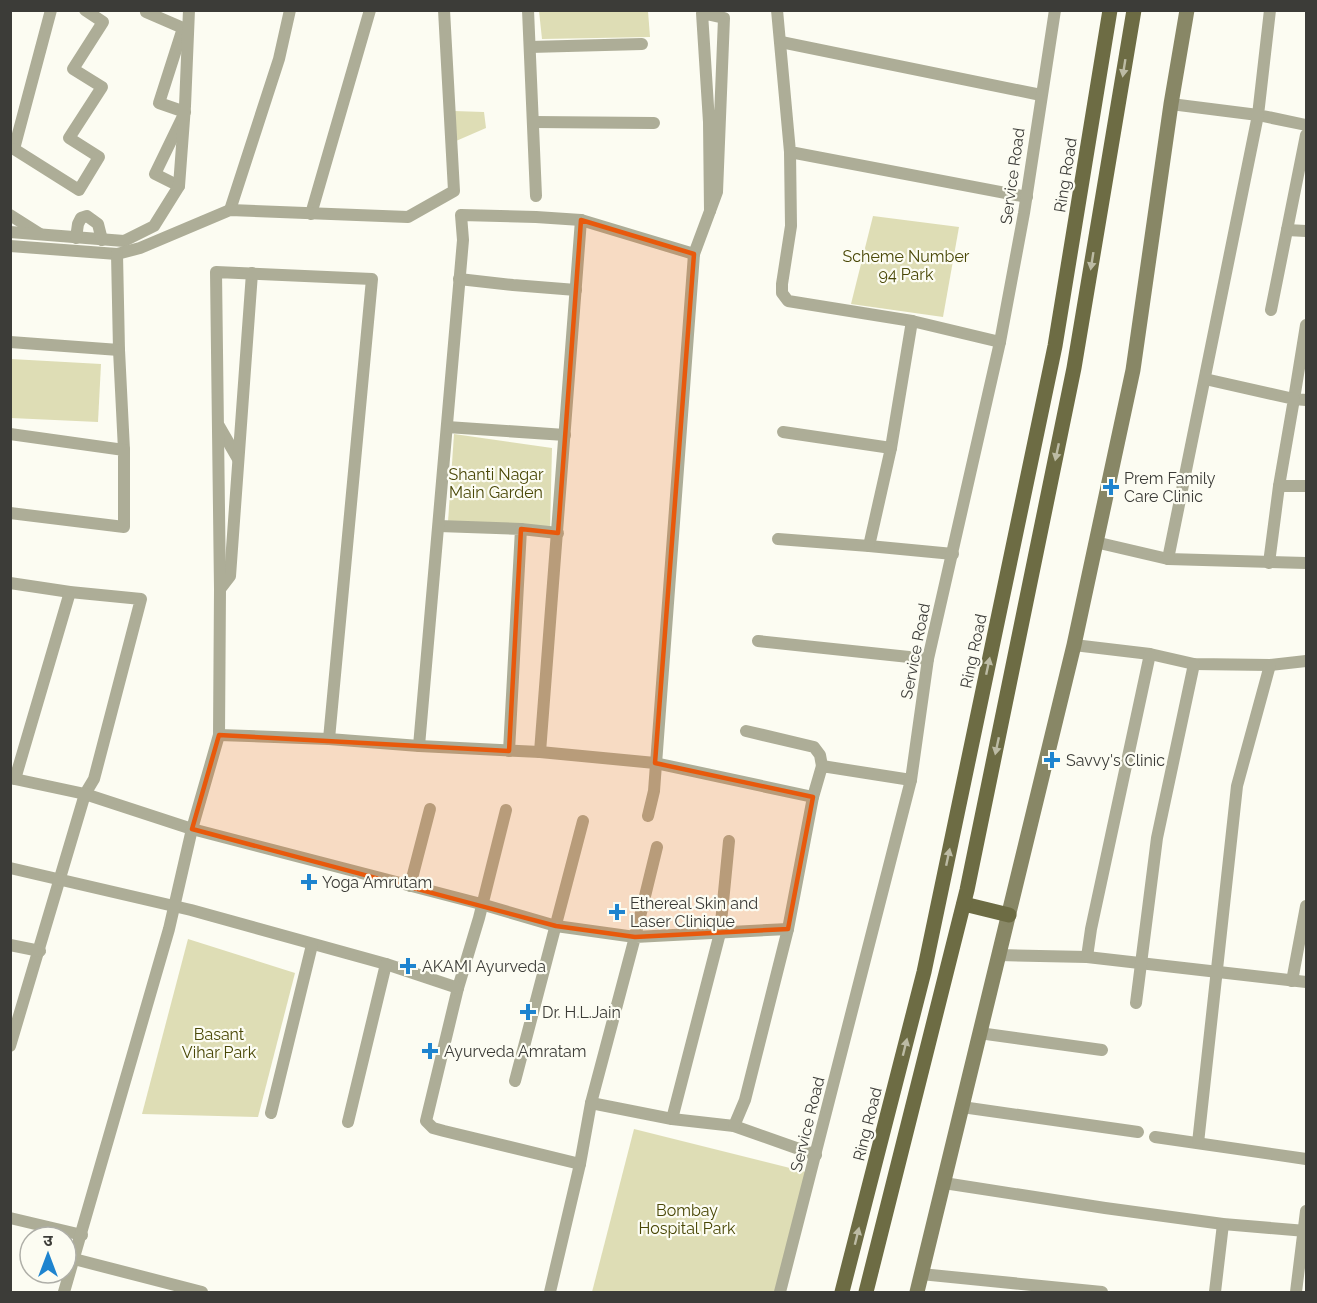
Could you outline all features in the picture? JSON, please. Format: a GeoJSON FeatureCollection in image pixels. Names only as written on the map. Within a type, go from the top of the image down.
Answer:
{"type":"FeatureCollection","features":[{"type":"Feature","properties":{"kind":"main road","name":"Ring Road"},"geometry":{"type":"LineString","coordinates":[[842,1293],[927,961],[1055,346],[1110,10]]}},
{"type":"Feature","properties":{"kind":"main road"},"geometry":{"type":"LineString","coordinates":[[866,1293],[964,904],[1074,368],[1134,10]]}},
{"type":"Feature","properties":{"kind":"main road"},"geometry":{"type":"LineString","coordinates":[[964,904],[1009,915]]}},
{"type":"Feature","properties":{"kind":"street"},"geometry":{"type":"LineString","coordinates":[[51,10],[12,149],[79,190],[99,157],[69,138],[102,87],[73,69],[103,22],[85,10]]}},
{"type":"Feature","properties":{"kind":"street"},"geometry":{"type":"LineString","coordinates":[[147,10],[146,12],[186,29]]}},
{"type":"Feature","properties":{"kind":"street"},"geometry":{"type":"LineString","coordinates":[[10,232],[124,241],[154,226],[179,186],[185,112],[186,29],[189,10]]}},
{"type":"Feature","properties":{"kind":"street"},"geometry":{"type":"LineString","coordinates":[[230,210],[279,59],[290,10]]}},
{"type":"Feature","properties":{"kind":"street"},"geometry":{"type":"LineString","coordinates":[[311,214],[370,10]]}},
{"type":"Feature","properties":{"kind":"street"},"geometry":{"type":"LineString","coordinates":[[10,246],[117,254],[140,248],[230,210],[408,217],[454,191],[444,10]]}},
{"type":"Feature","properties":{"kind":"street"},"geometry":{"type":"LineString","coordinates":[[528,10],[536,196]]}},
{"type":"Feature","properties":{"kind":"street"},"geometry":{"type":"LineString","coordinates":[[777,10],[790,152],[791,226],[782,293],[788,301],[912,321],[1000,342]]}},
{"type":"Feature","properties":{"kind":"street","name":"Service Road"},"geometry":{"type":"LineString","coordinates":[[780,1293],[911,780],[928,659],[1000,342],[1027,197],[1055,10]]}},
{"type":"Feature","properties":{"kind":"street"},"geometry":{"type":"LineString","coordinates":[[916,1293],[1074,645],[1133,370],[1170,104],[1187,10]]}},
{"type":"Feature","properties":{"kind":"street"},"geometry":{"type":"LineString","coordinates":[[1168,559],[1258,115],[1269,10]]}},
{"type":"Feature","properties":{"kind":"street"},"geometry":{"type":"LineString","coordinates":[[648,816],[654,791],[694,254],[710,211],[717,192],[724,18],[702,13],[709,122],[710,211]]}},
{"type":"Feature","properties":{"kind":"street"},"geometry":{"type":"LineString","coordinates":[[185,112],[159,103],[186,29]]}},
{"type":"Feature","properties":{"kind":"street"},"geometry":{"type":"LineString","coordinates":[[781,42],[1041,95]]}},
{"type":"Feature","properties":{"kind":"street"},"geometry":{"type":"LineString","coordinates":[[530,47],[642,44]]}},
{"type":"Feature","properties":{"kind":"street"},"geometry":{"type":"LineString","coordinates":[[1170,104],[1258,115],[1306,125]]}},
{"type":"Feature","properties":{"kind":"street"},"geometry":{"type":"LineString","coordinates":[[179,186],[155,174],[185,112]]}},
{"type":"Feature","properties":{"kind":"street"},"geometry":{"type":"LineString","coordinates":[[534,122],[654,123]]}},
{"type":"Feature","properties":{"kind":"street"},"geometry":{"type":"LineString","coordinates":[[1271,310],[1306,135]]}},
{"type":"Feature","properties":{"kind":"street"},"geometry":{"type":"LineString","coordinates":[[790,152],[1027,197]]}},
{"type":"Feature","properties":{"kind":"street"},"geometry":{"type":"LineString","coordinates":[[10,215],[43,236]]}},
{"type":"Feature","properties":{"kind":"street"},"geometry":{"type":"LineString","coordinates":[[419,746],[463,240],[461,215],[580,220],[694,254]]}},
{"type":"Feature","properties":{"kind":"street"},"geometry":{"type":"LineString","coordinates":[[76,238],[81,218],[87,216],[98,224],[102,240]]}},
{"type":"Feature","properties":{"kind":"street"},"geometry":{"type":"LineString","coordinates":[[540,753],[580,220]]}},
{"type":"Feature","properties":{"kind":"street"},"geometry":{"type":"LineString","coordinates":[[1287,230],[1306,231]]}},
{"type":"Feature","properties":{"kind":"street"},"geometry":{"type":"LineString","coordinates":[[138,234],[140,248]]}},
{"type":"Feature","properties":{"kind":"street"},"geometry":{"type":"LineString","coordinates":[[10,513],[124,527],[124,450],[117,254]]}},
{"type":"Feature","properties":{"kind":"street"},"geometry":{"type":"LineString","coordinates":[[78,1247],[174,908],[192,829],[219,735],[220,589],[216,272],[372,279],[329,739]]}},
{"type":"Feature","properties":{"kind":"street"},"geometry":{"type":"LineString","coordinates":[[220,589],[230,576],[252,273]]}},
{"type":"Feature","properties":{"kind":"street"},"geometry":{"type":"LineString","coordinates":[[459,279],[576,290]]}},
{"type":"Feature","properties":{"kind":"street"},"geometry":{"type":"LineString","coordinates":[[869,546],[891,448],[912,321]]}},
{"type":"Feature","properties":{"kind":"street"},"geometry":{"type":"LineString","coordinates":[[1269,563],[1280,486],[1300,399],[1306,325]]}},
{"type":"Feature","properties":{"kind":"street"},"geometry":{"type":"LineString","coordinates":[[10,342],[119,350]]}},
{"type":"Feature","properties":{"kind":"street"},"geometry":{"type":"LineString","coordinates":[[1205,379],[1300,399]]}},
{"type":"Feature","properties":{"kind":"street"},"geometry":{"type":"LineString","coordinates":[[218,425],[238,459]]}},
{"type":"Feature","properties":{"kind":"street"},"geometry":{"type":"LineString","coordinates":[[447,427],[565,435]]}},
{"type":"Feature","properties":{"kind":"street"},"geometry":{"type":"LineString","coordinates":[[783,432],[891,448]]}},
{"type":"Feature","properties":{"kind":"street"},"geometry":{"type":"LineString","coordinates":[[10,434],[124,450]]}},
{"type":"Feature","properties":{"kind":"street"},"geometry":{"type":"LineString","coordinates":[[1280,486],[1306,486]]}},
{"type":"Feature","properties":{"kind":"street"},"geometry":{"type":"LineString","coordinates":[[439,526],[521,529],[558,533]]}},
{"type":"Feature","properties":{"kind":"street"},"geometry":{"type":"LineString","coordinates":[[509,751],[521,529]]}},
{"type":"Feature","properties":{"kind":"street"},"geometry":{"type":"LineString","coordinates":[[778,539],[953,554]]}},
{"type":"Feature","properties":{"kind":"street"},"geometry":{"type":"LineString","coordinates":[[1095,542],[1168,559],[1306,563]]}},
{"type":"Feature","properties":{"kind":"street"},"geometry":{"type":"LineString","coordinates":[[10,583],[141,600],[94,779],[85,794],[10,1046]]}},
{"type":"Feature","properties":{"kind":"street"},"geometry":{"type":"LineString","coordinates":[[70,592],[13,778],[85,794],[192,829],[481,904],[556,926],[635,937],[788,928]]}},
{"type":"Feature","properties":{"kind":"street"},"geometry":{"type":"LineString","coordinates":[[758,641],[928,659]]}},
{"type":"Feature","properties":{"kind":"street"},"geometry":{"type":"LineString","coordinates":[[1074,645],[1150,654],[1194,664],[1270,665],[1306,662]]}},
{"type":"Feature","properties":{"kind":"street"},"geometry":{"type":"LineString","coordinates":[[1087,957],[1091,928],[1150,654]]}},
{"type":"Feature","properties":{"kind":"street"},"geometry":{"type":"LineString","coordinates":[[1136,1003],[1139,963],[1157,838],[1194,664]]}},
{"type":"Feature","properties":{"kind":"street"},"geometry":{"type":"LineString","coordinates":[[1198,1143],[1237,786],[1270,665]]}},
{"type":"Feature","properties":{"kind":"street"},"geometry":{"type":"LineString","coordinates":[[734,1126],[745,1100],[788,928],[813,797],[822,766],[820,755],[814,747],[746,731]]}},
{"type":"Feature","properties":{"kind":"street"},"geometry":{"type":"LineString","coordinates":[[219,735],[329,739],[655,763],[813,797]]}},
{"type":"Feature","properties":{"kind":"street"},"geometry":{"type":"LineString","coordinates":[[822,766],[911,780]]}},
{"type":"Feature","properties":{"kind":"street"},"geometry":{"type":"LineString","coordinates":[[410,886],[430,809]]}},
{"type":"Feature","properties":{"kind":"street"},"geometry":{"type":"LineString","coordinates":[[506,810],[479,918],[458,988],[426,1121],[433,1128],[580,1164]]}},
{"type":"Feature","properties":{"kind":"street"},"geometry":{"type":"LineString","coordinates":[[515,1081],[583,821]]}},
{"type":"Feature","properties":{"kind":"street"},"geometry":{"type":"LineString","coordinates":[[672,1119],[720,933],[729,841]]}},
{"type":"Feature","properties":{"kind":"street"},"geometry":{"type":"LineString","coordinates":[[550,1293],[580,1164],[591,1103],[657,847]]}},
{"type":"Feature","properties":{"kind":"street"},"geometry":{"type":"LineString","coordinates":[[10,868],[174,908],[191,910],[386,964],[458,988]]}},
{"type":"Feature","properties":{"kind":"street"},"geometry":{"type":"LineString","coordinates":[[1293,981],[1303,939],[1306,906]]}},
{"type":"Feature","properties":{"kind":"street"},"geometry":{"type":"LineString","coordinates":[[10,945],[40,951]]}},
{"type":"Feature","properties":{"kind":"street"},"geometry":{"type":"LineString","coordinates":[[272,1113],[312,945]]}},
{"type":"Feature","properties":{"kind":"street"},"geometry":{"type":"LineString","coordinates":[[999,955],[1087,957],[1306,982]]}},
{"type":"Feature","properties":{"kind":"street"},"geometry":{"type":"LineString","coordinates":[[348,1122],[386,964]]}},
{"type":"Feature","properties":{"kind":"street"},"geometry":{"type":"LineString","coordinates":[[979,1033],[1102,1050]]}},
{"type":"Feature","properties":{"kind":"street"},"geometry":{"type":"LineString","coordinates":[[591,1103],[672,1119],[734,1126],[816,1155]]}},
{"type":"Feature","properties":{"kind":"street"},"geometry":{"type":"LineString","coordinates":[[962,1107],[1138,1132]]}},
{"type":"Feature","properties":{"kind":"street"},"geometry":{"type":"LineString","coordinates":[[1155,1137],[1306,1159]]}},
{"type":"Feature","properties":{"kind":"street"},"geometry":{"type":"LineString","coordinates":[[944,1183],[1223,1224],[1306,1230]]}},
{"type":"Feature","properties":{"kind":"street"},"geometry":{"type":"LineString","coordinates":[[1296,1293],[1306,1230],[1306,1211]]}},
{"type":"Feature","properties":{"kind":"street"},"geometry":{"type":"LineString","coordinates":[[10,1218],[82,1235]]}},
{"type":"Feature","properties":{"kind":"street"},"geometry":{"type":"LineString","coordinates":[[1215,1293],[1223,1224]]}},
{"type":"Feature","properties":{"kind":"street"},"geometry":{"type":"LineString","coordinates":[[78,1260],[202,1293]]}},
{"type":"Feature","properties":{"kind":"street"},"geometry":{"type":"LineString","coordinates":[[921,1274],[1102,1293]]}},
{"type":"Feature","properties":{"kind":"highlighted area"},"geometry":{"type":"Polygon","coordinates":[[[581,220],[694,254],[655,763],[813,797],[788,929],[635,937],[556,926],[192,829],[219,735],[509,751],[521,529],[558,533],[581,220]]]}},
{"type":"Feature","properties":{"kind":"green space"},"geometry":{"type":"Polygon","coordinates":[[[539,11],[648,11],[650,37],[542,39],[539,11]]]}},
{"type":"Feature","properties":{"kind":"green space"},"geometry":{"type":"Polygon","coordinates":[[[454,111],[484,112],[486,128],[456,141],[454,111]]]}},
{"type":"Feature","properties":{"kind":"green space","name":"Scheme Number 94 Park"},"geometry":{"type":"Polygon","coordinates":[[[873,216],[959,227],[943,317],[851,304],[873,216]]]}},
{"type":"Feature","properties":{"kind":"green space"},"geometry":{"type":"Polygon","coordinates":[[[11,359],[101,364],[98,422],[11,418],[11,359]]]}},
{"type":"Feature","properties":{"kind":"green space","name":"Shanti Nagar Main Garden"},"geometry":{"type":"Polygon","coordinates":[[[454,434],[552,448],[550,531],[448,522],[454,434]]]}},
{"type":"Feature","properties":{"kind":"green space","name":"Basant Vihar Park"},"geometry":{"type":"Polygon","coordinates":[[[188,939],[295,973],[258,1117],[142,1114],[188,939]]]}},
{"type":"Feature","properties":{"kind":"green space","name":"Bombay Hospital Park"},"geometry":{"type":"Polygon","coordinates":[[[634,1129],[806,1172],[775,1292],[592,1292],[634,1129]]]}},
{"type":"Feature","properties":{"kind":"place","name":"Prem Family Care Clinic"},"geometry":{"type":"Point","coordinates":[1111,487]}},
{"type":"Feature","properties":{"kind":"place","name":"Savvy's Clinic"},"geometry":{"type":"Point","coordinates":[1052,760]}},
{"type":"Feature","properties":{"kind":"place","name":"Yoga Amrutam"},"geometry":{"type":"Point","coordinates":[309,882]}},
{"type":"Feature","properties":{"kind":"place","name":"Ethereal Skin and Laser Clinique"},"geometry":{"type":"Point","coordinates":[617,912]}},
{"type":"Feature","properties":{"kind":"place","name":"AKAMI Ayurveda"},"geometry":{"type":"Point","coordinates":[408,966]}},
{"type":"Feature","properties":{"kind":"place","name":"Dr. H.L.Jain"},"geometry":{"type":"Point","coordinates":[528,1012]}},
{"type":"Feature","properties":{"kind":"place","name":"Ayurveda Amratam"},"geometry":{"type":"Point","coordinates":[430,1051]}}]}
